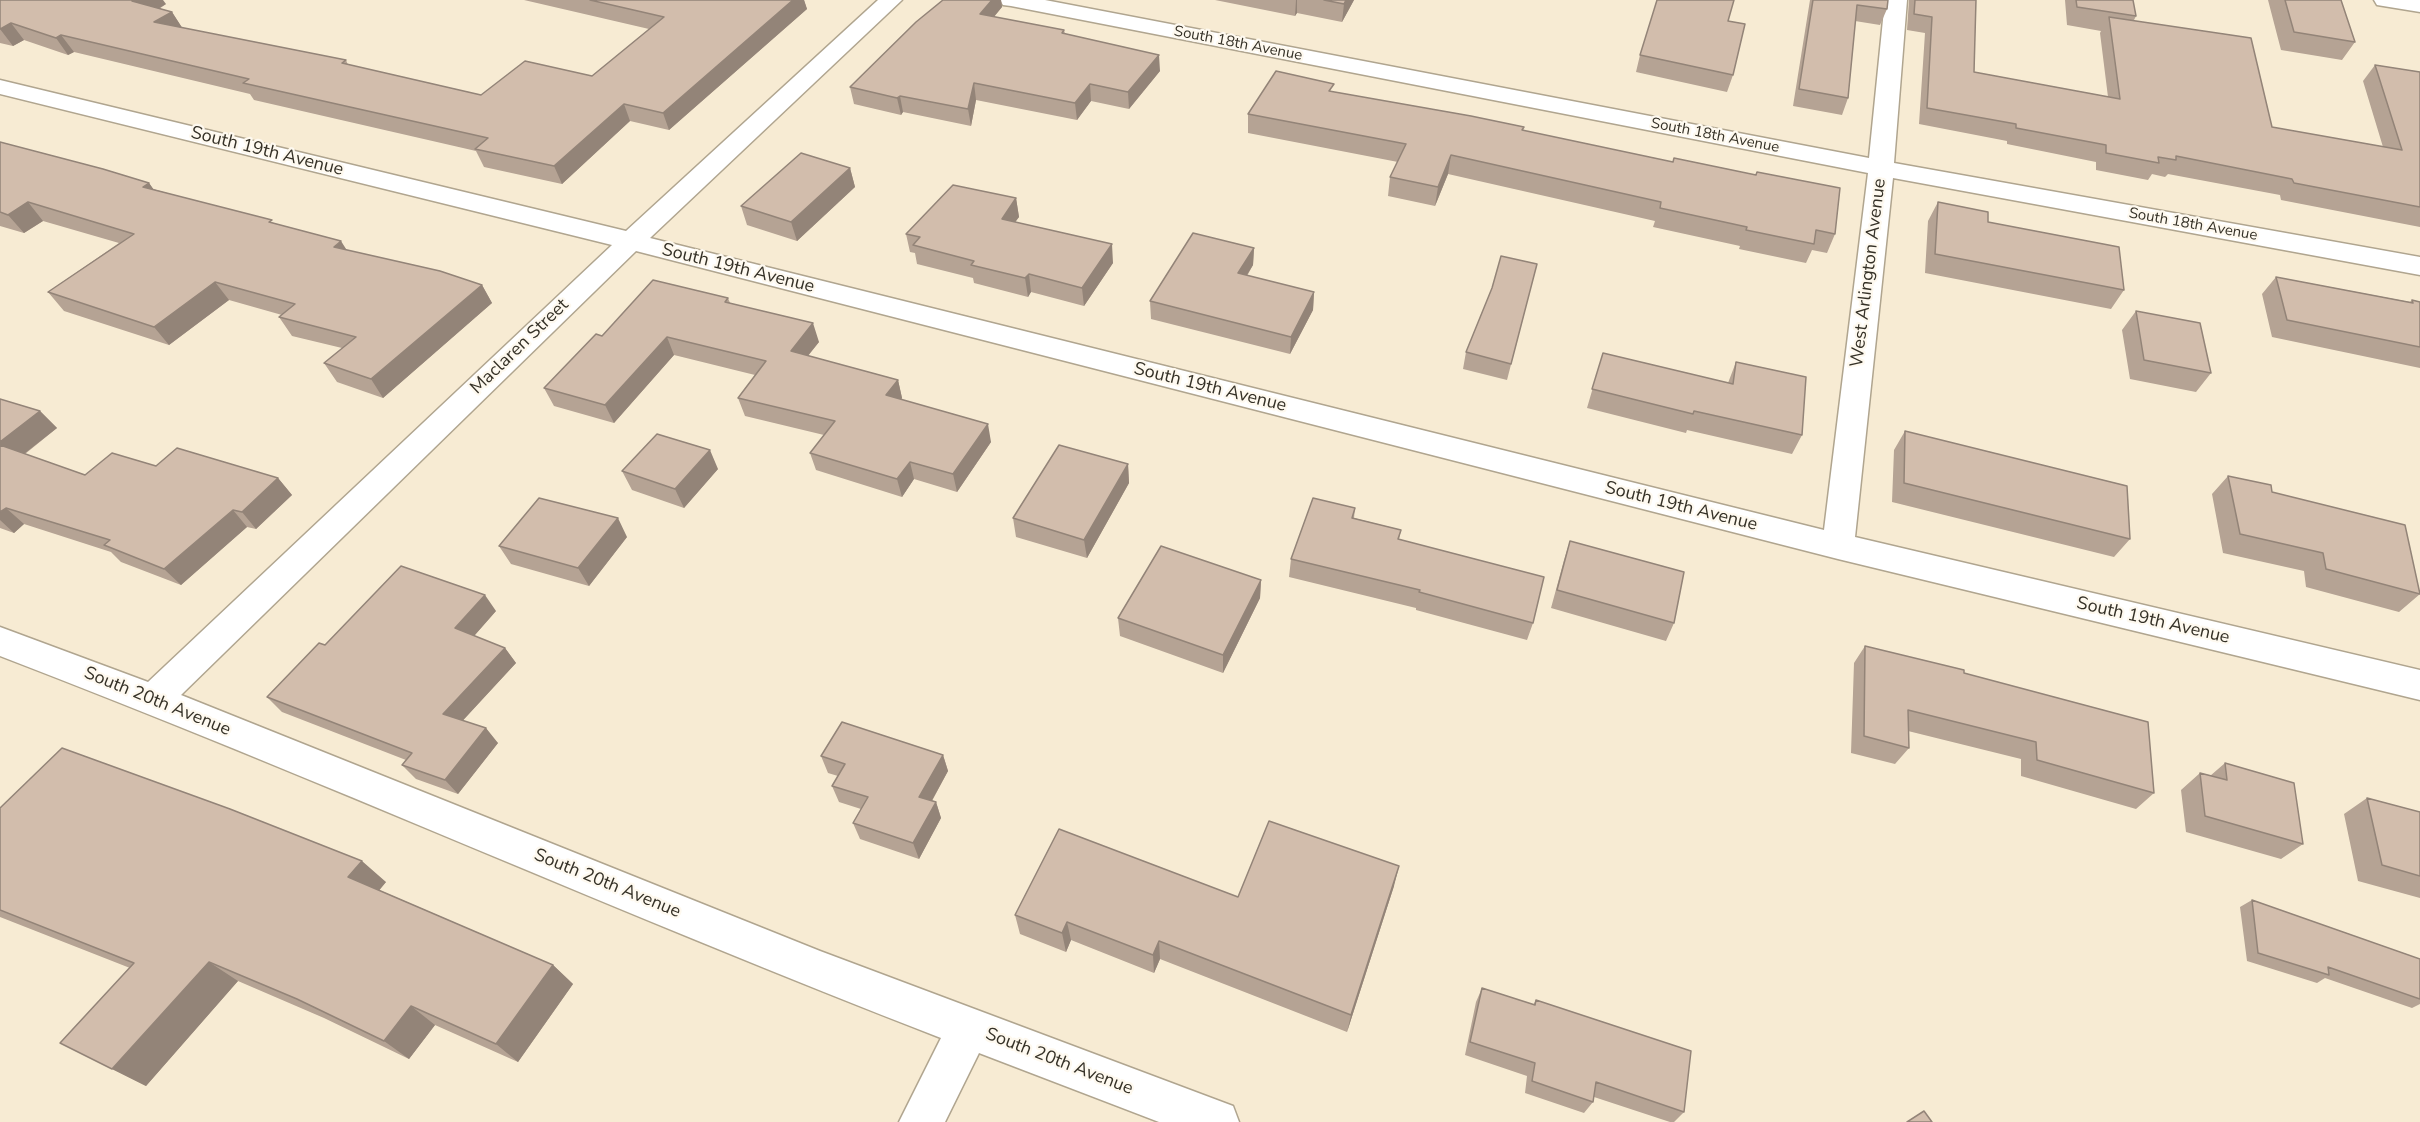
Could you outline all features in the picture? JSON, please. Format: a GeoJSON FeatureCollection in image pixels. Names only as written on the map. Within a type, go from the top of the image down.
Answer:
{"type":"FeatureCollection","features":[{"type":"Feature","properties":{"kind":"street","name":"Maclaren Street"},"geometry":{"type":"LineString","coordinates":[[153,699],[630,241],[891,0]]}},
{"type":"Feature","properties":{"kind":"street","name":"South 18th Avenue"},"geometry":{"type":"LineString","coordinates":[[1011,0],[1881,168],[2420,266]]}},
{"type":"Feature","properties":{"kind":"street","name":"West Arlington Avenue"},"geometry":{"type":"LineString","coordinates":[[1838,546],[1881,168],[1896,0]]}},
{"type":"Feature","properties":{"kind":"street"},"geometry":{"type":"LineString","coordinates":[[2385,0],[2420,5]]}},
{"type":"Feature","properties":{"kind":"street","name":"South 19th Avenue"},"geometry":{"type":"LineString","coordinates":[[0,87],[630,241],[1838,546],[2420,685]]}},
{"type":"Feature","properties":{"kind":"street","name":"South 20th Avenue"},"geometry":{"type":"LineString","coordinates":[[0,641],[153,699],[820,971],[1217,1122]]}},
{"type":"Feature","properties":{"kind":"street"},"geometry":{"type":"LineString","coordinates":[[921,1122],[969,1028]]}},
{"type":"Feature","properties":{"kind":"building"},"geometry":{"type":"Polygon","coordinates":[[[0,0],[134,0],[132,1],[172,12],[154,22],[346,60],[342,63],[481,95],[525,61],[592,76],[664,17],[590,0],[793,0],[663,113],[624,104],[554,166],[475,149],[488,138],[243,83],[249,79],[61,35],[56,38],[11,23],[0,29],[0,0]]]}},
{"type":"Feature","properties":{"kind":"building"},"geometry":{"type":"Polygon","coordinates":[[[943,0],[992,0],[980,14],[1064,30],[1062,33],[1159,55],[1128,92],[1090,84],[1075,103],[974,83],[968,109],[900,96],[897,98],[850,87],[916,22],[943,0]]]}},
{"type":"Feature","properties":{"kind":"building"},"geometry":{"type":"Polygon","coordinates":[[[1324,0],[1346,0],[1344,4],[1324,0]]]}},
{"type":"Feature","properties":{"kind":"building"},"geometry":{"type":"Polygon","coordinates":[[[1657,0],[1734,0],[1728,21],[1745,24],[1733,75],[1640,55],[1657,0]]]}},
{"type":"Feature","properties":{"kind":"building"},"geometry":{"type":"Polygon","coordinates":[[[1813,0],[1888,0],[1887,9],[1857,5],[1848,98],[1799,89],[1813,0]]]}},
{"type":"Feature","properties":{"kind":"building"},"geometry":{"type":"Polygon","coordinates":[[[1915,0],[1976,0],[1974,72],[2120,99],[2109,17],[2251,38],[2272,127],[2402,150],[2375,65],[2420,72],[2420,207],[2294,183],[2292,179],[2176,156],[2176,160],[2158,157],[2159,163],[2106,153],[2106,145],[2016,128],[2016,124],[1927,108],[1932,17],[1914,14],[1915,0]]]}},
{"type":"Feature","properties":{"kind":"building"},"geometry":{"type":"Polygon","coordinates":[[[2076,0],[2133,0],[2136,16],[2077,7],[2076,0]]]}},
{"type":"Feature","properties":{"kind":"building"},"geometry":{"type":"Polygon","coordinates":[[[2285,0],[2341,0],[2355,42],[2294,32],[2285,0]]]}},
{"type":"Feature","properties":{"kind":"building"},"geometry":{"type":"Polygon","coordinates":[[[1276,71],[1334,84],[1329,91],[1471,116],[1524,127],[1522,130],[1673,162],[1674,158],[1756,175],[1757,172],[1840,188],[1835,234],[1816,230],[1814,244],[1746,230],[1747,227],[1660,208],[1661,202],[1451,155],[1438,187],[1390,177],[1406,144],[1248,114],[1276,71]]]}},
{"type":"Feature","properties":{"kind":"building"},"geometry":{"type":"Polygon","coordinates":[[[0,142],[149,183],[143,187],[272,220],[269,222],[341,241],[334,247],[440,271],[482,285],[371,379],[324,363],[356,337],[279,317],[295,304],[215,282],[154,327],[48,292],[134,234],[28,202],[8,215],[0,212],[0,142]]]}},
{"type":"Feature","properties":{"kind":"building"},"geometry":{"type":"Polygon","coordinates":[[[801,153],[850,168],[791,222],[741,206],[801,153]]]}},
{"type":"Feature","properties":{"kind":"building"},"geometry":{"type":"Polygon","coordinates":[[[953,185],[1016,198],[1002,219],[1112,244],[1082,288],[1029,274],[1025,278],[971,265],[974,261],[913,245],[920,237],[906,234],[953,185]]]}},
{"type":"Feature","properties":{"kind":"building"},"geometry":{"type":"Polygon","coordinates":[[[1938,202],[1988,212],[1988,222],[2119,247],[2124,290],[1935,254],[1938,202]]]}},
{"type":"Feature","properties":{"kind":"building"},"geometry":{"type":"Polygon","coordinates":[[[1193,233],[1254,248],[1238,273],[1314,292],[1291,337],[1150,301],[1193,233]]]}},
{"type":"Feature","properties":{"kind":"building"},"geometry":{"type":"Polygon","coordinates":[[[1501,256],[1537,264],[1511,364],[1466,352],[1492,288],[1501,256]]]}},
{"type":"Feature","properties":{"kind":"building"},"geometry":{"type":"Polygon","coordinates":[[[2276,277],[2413,303],[2412,300],[2420,302],[2420,347],[2287,320],[2276,277]]]}},
{"type":"Feature","properties":{"kind":"building"},"geometry":{"type":"Polygon","coordinates":[[[653,280],[728,298],[725,302],[813,323],[791,351],[898,380],[886,395],[988,424],[953,474],[910,462],[897,479],[810,453],[835,421],[738,398],[766,361],[667,337],[605,405],[544,388],[596,334],[602,336],[653,280]]]}},
{"type":"Feature","properties":{"kind":"building"},"geometry":{"type":"Polygon","coordinates":[[[2136,311],[2200,323],[2211,373],[2144,360],[2136,311]]]}},
{"type":"Feature","properties":{"kind":"building"},"geometry":{"type":"Polygon","coordinates":[[[1603,353],[1733,384],[1736,362],[1806,377],[1802,435],[1694,411],[1693,414],[1592,389],[1603,353]]]}},
{"type":"Feature","properties":{"kind":"building"},"geometry":{"type":"Polygon","coordinates":[[[0,399],[40,411],[0,442],[0,399]]]}},
{"type":"Feature","properties":{"kind":"building"},"geometry":{"type":"Polygon","coordinates":[[[1905,431],[2127,486],[2130,539],[1904,483],[1905,431]]]}},
{"type":"Feature","properties":{"kind":"building"},"geometry":{"type":"Polygon","coordinates":[[[657,434],[710,450],[675,489],[622,471],[657,434]]]}},
{"type":"Feature","properties":{"kind":"building"},"geometry":{"type":"Polygon","coordinates":[[[0,445],[85,475],[112,453],[156,466],[177,448],[278,478],[242,512],[233,510],[164,569],[104,545],[110,540],[6,508],[0,512],[0,445]]]}},
{"type":"Feature","properties":{"kind":"building"},"geometry":{"type":"Polygon","coordinates":[[[1059,445],[1128,464],[1084,540],[1013,518],[1059,445]]]}},
{"type":"Feature","properties":{"kind":"building"},"geometry":{"type":"Polygon","coordinates":[[[2228,476],[2271,485],[2272,492],[2405,525],[2420,594],[2326,569],[2323,553],[2240,534],[2228,476]]]}},
{"type":"Feature","properties":{"kind":"building"},"geometry":{"type":"Polygon","coordinates":[[[539,498],[618,518],[578,568],[499,546],[539,498]]]}},
{"type":"Feature","properties":{"kind":"building"},"geometry":{"type":"Polygon","coordinates":[[[1313,498],[1355,508],[1352,518],[1401,530],[1398,539],[1544,577],[1533,623],[1419,592],[1420,590],[1291,559],[1313,498]]]}},
{"type":"Feature","properties":{"kind":"building"},"geometry":{"type":"Polygon","coordinates":[[[1570,541],[1684,572],[1674,623],[1557,590],[1570,541]]]}},
{"type":"Feature","properties":{"kind":"building"},"geometry":{"type":"Polygon","coordinates":[[[1161,546],[1261,580],[1223,655],[1118,618],[1161,546]]]}},
{"type":"Feature","properties":{"kind":"building"},"geometry":{"type":"Polygon","coordinates":[[[401,566],[485,595],[455,628],[505,648],[443,714],[486,728],[445,780],[402,765],[412,753],[267,697],[319,643],[325,645],[401,566]]]}},
{"type":"Feature","properties":{"kind":"building"},"geometry":{"type":"Polygon","coordinates":[[[1865,646],[1964,670],[1964,673],[2148,722],[2154,793],[2037,760],[2036,742],[1908,710],[1909,748],[1864,736],[1865,646]]]}},
{"type":"Feature","properties":{"kind":"building"},"geometry":{"type":"Polygon","coordinates":[[[842,722],[943,755],[919,797],[936,802],[913,843],[853,823],[868,797],[832,786],[845,764],[821,756],[842,722]]]}},
{"type":"Feature","properties":{"kind":"building"},"geometry":{"type":"Polygon","coordinates":[[[62,748],[230,809],[362,861],[348,877],[553,965],[496,1044],[411,1006],[384,1041],[297,999],[209,962],[112,1069],[60,1043],[134,963],[0,910],[0,808],[62,748]]]}},
{"type":"Feature","properties":{"kind":"building"},"geometry":{"type":"Polygon","coordinates":[[[2225,763],[2294,783],[2303,844],[2205,816],[2200,773],[2227,780],[2225,763]]]}},
{"type":"Feature","properties":{"kind":"building"},"geometry":{"type":"Polygon","coordinates":[[[2367,798],[2420,812],[2420,876],[2382,865],[2367,798]]]}},
{"type":"Feature","properties":{"kind":"building"},"geometry":{"type":"Polygon","coordinates":[[[1269,821],[1399,866],[1351,1015],[1159,941],[1153,955],[1067,922],[1062,933],[1015,915],[1059,829],[1238,897],[1269,821]]]}},
{"type":"Feature","properties":{"kind":"building"},"geometry":{"type":"Polygon","coordinates":[[[2252,900],[2420,959],[2420,999],[2328,967],[2329,975],[2258,953],[2252,900]]]}},
{"type":"Feature","properties":{"kind":"building"},"geometry":{"type":"Polygon","coordinates":[[[1482,988],[1535,1005],[1536,1000],[1691,1051],[1684,1112],[1596,1082],[1593,1102],[1532,1081],[1535,1063],[1470,1042],[1482,988]]]}},
{"type":"Feature","properties":{"kind":"building"},"geometry":{"type":"Polygon","coordinates":[[[1924,1111],[1932,1122],[1907,1122],[1924,1111]]]}}]}
